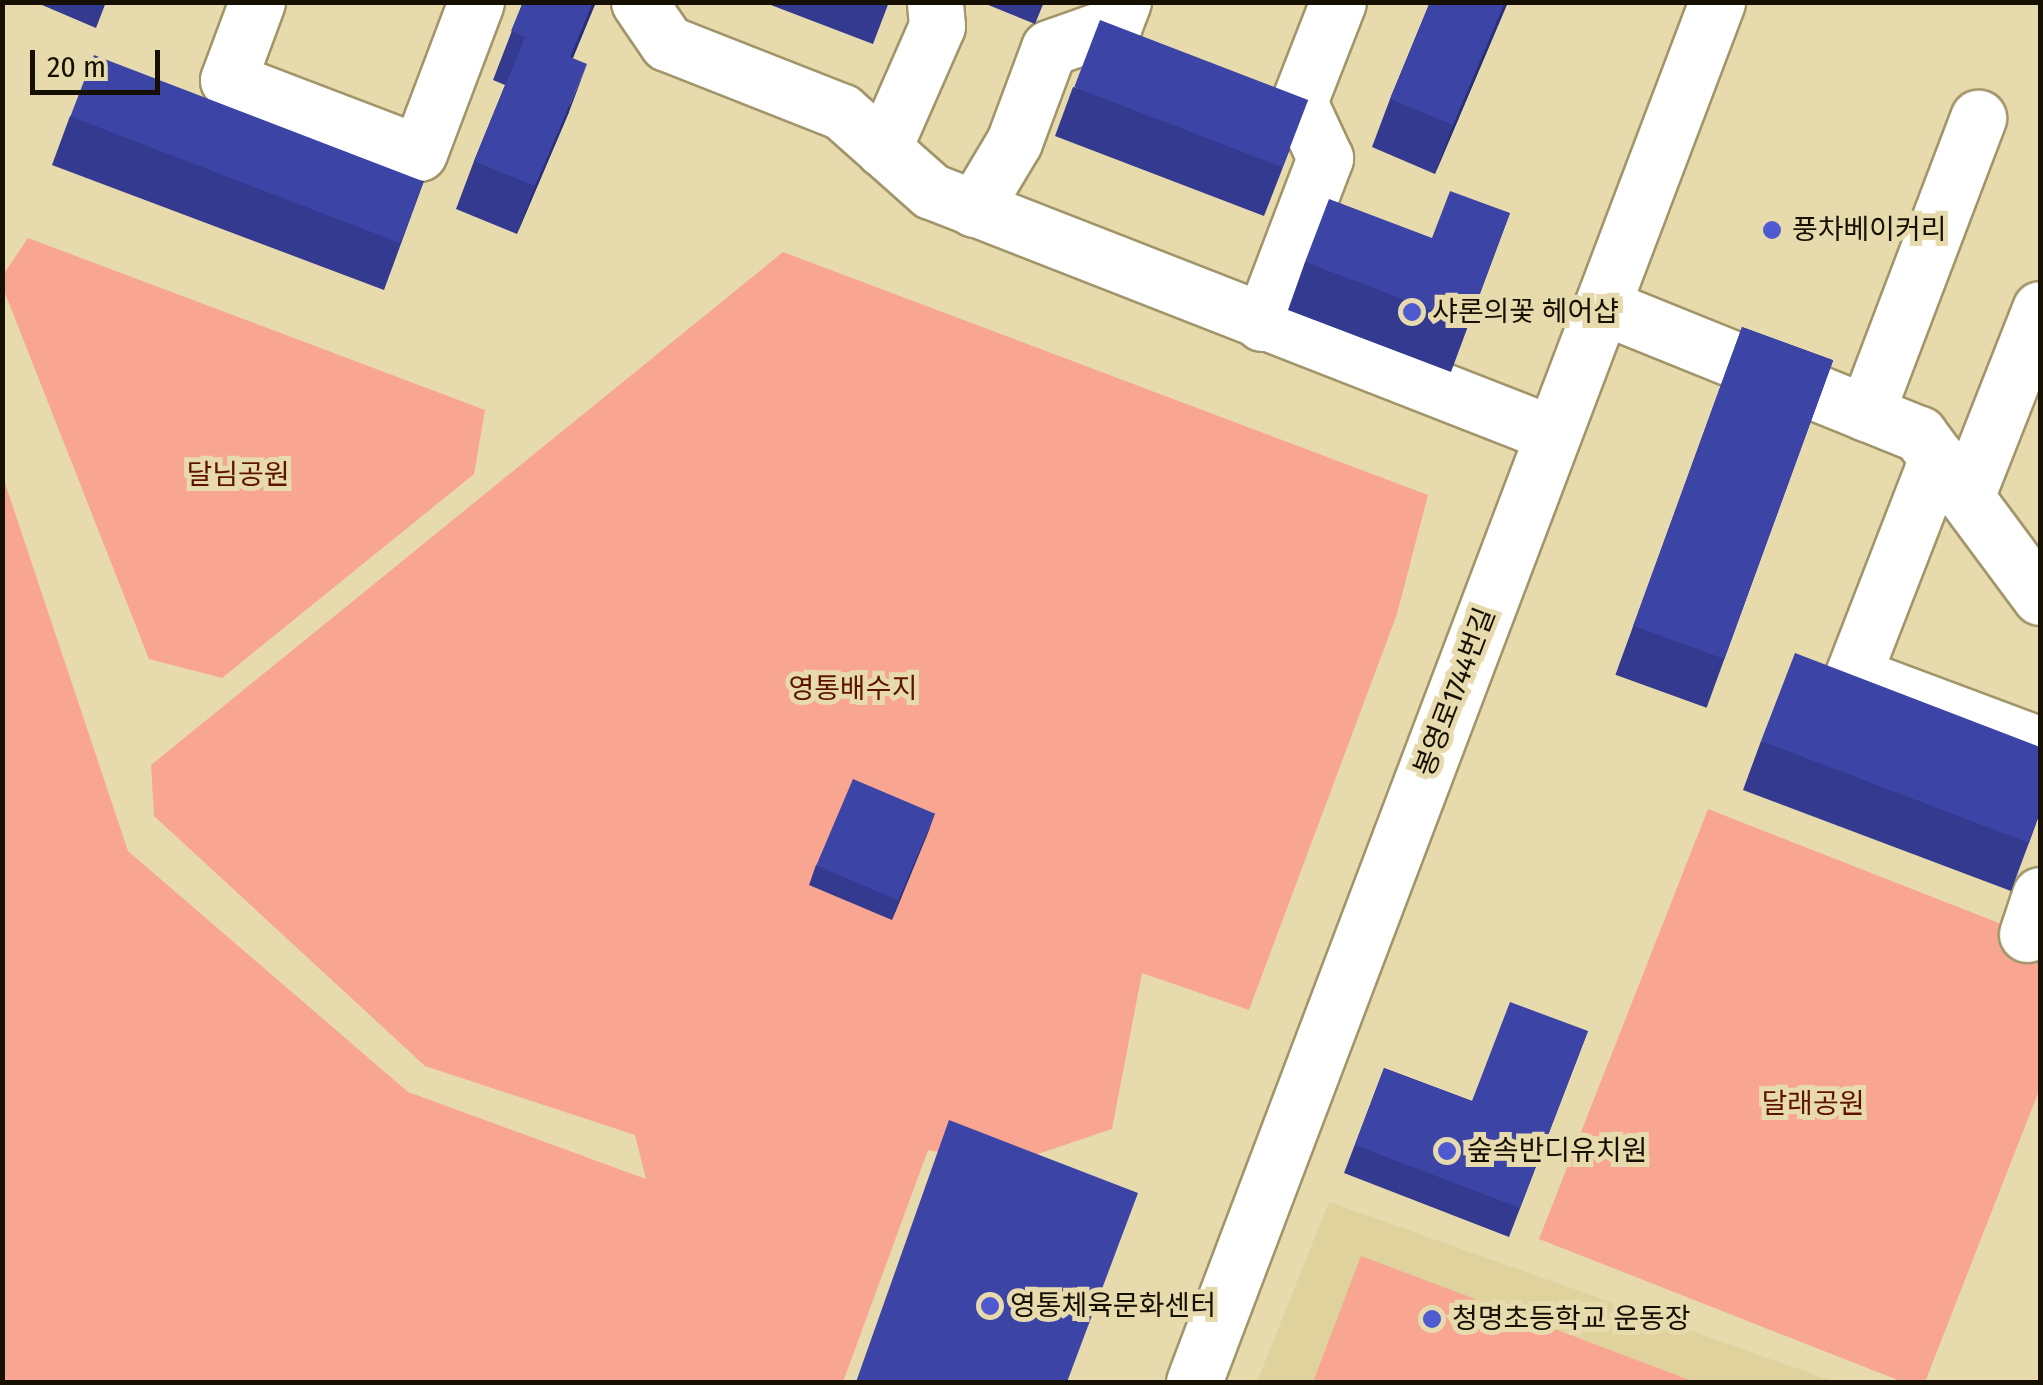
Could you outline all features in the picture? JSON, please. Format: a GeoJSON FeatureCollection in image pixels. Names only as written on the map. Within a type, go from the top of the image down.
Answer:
{"type":"FeatureCollection","features":[{"type":"Feature","properties":{"kind":"street"},"geometry":{"type":"LineString","coordinates":[[257,2],[228,80],[420,152],[459,7]]}},
{"type":"Feature","properties":{"kind":"street"},"geometry":{"type":"LineString","coordinates":[[640,2],[667,44],[842,112],[931,192],[1553,434]]}},
{"type":"Feature","properties":{"kind":"street"},"geometry":{"type":"LineString","coordinates":[[884,150],[937,26],[934,2]]}},
{"type":"Feature","properties":{"kind":"street"},"geometry":{"type":"LineString","coordinates":[[974,209],[1014,142],[1050,48],[1114,25],[1123,2]]}},
{"type":"Feature","properties":{"kind":"street"},"geometry":{"type":"LineString","coordinates":[[1262,323],[1325,158],[1299,102],[1338,2]]}},
{"type":"Feature","properties":{"kind":"street","name":"봉영로1744번길"},"geometry":{"type":"LineString","coordinates":[[1194,1382],[1717,2]]}},
{"type":"Feature","properties":{"kind":"street"},"geometry":{"type":"LineString","coordinates":[[1866,413],[1978,118]]}},
{"type":"Feature","properties":{"kind":"street"},"geometry":{"type":"LineString","coordinates":[[1307,204],[1358,224]]}},
{"type":"Feature","properties":{"kind":"street"},"geometry":{"type":"LineString","coordinates":[[1602,306],[1919,434],[2040,598]]}},
{"type":"Feature","properties":{"kind":"street"},"geometry":{"type":"LineString","coordinates":[[2040,309],[1853,675],[2040,745]]}},
{"type":"Feature","properties":{"kind":"shaded area"},"geometry":{"type":"Polygon","coordinates":[[[1329,1202],[1835,1382],[1257,1382],[1329,1202]]]}},
{"type":"Feature","properties":{"kind":"green space","name":"달님공원"},"geometry":{"type":"Polygon","coordinates":[[[28,238],[485,410],[474,474],[222,678],[149,659],[3,288],[3,275],[28,238]]]}},
{"type":"Feature","properties":{"kind":"green space","name":"영통배수지"},"geometry":{"type":"Polygon","coordinates":[[[783,252],[1428,495],[1397,614],[1249,1010],[1142,973],[1112,1129],[1008,1164],[928,1150],[843,1382],[3,1382],[2,474],[128,851],[408,1092],[646,1179],[635,1135],[425,1066],[154,816],[151,765],[783,252]]]}},
{"type":"Feature","properties":{"kind":"green space","name":"달래공원"},"geometry":{"type":"Polygon","coordinates":[[[1708,809],[2040,939],[2040,1088],[1925,1382],[1903,1382],[1539,1239],[1708,809]]]}},
{"type":"Feature","properties":{"kind":"green space","name":"청명초등학교 운동장"},"geometry":{"type":"Polygon","coordinates":[[[1361,1256],[1695,1382],[1313,1382],[1361,1256]]]}},
{"type":"Feature","properties":{"kind":"building"},"geometry":{"type":"Polygon","coordinates":[[[523,2],[593,2],[570,57],[587,64],[535,186],[474,161],[525,37],[511,31],[523,2]]]}},
{"type":"Feature","properties":{"kind":"building"},"geometry":{"type":"Polygon","coordinates":[[[1430,2],[1505,2],[1453,125],[1390,99],[1430,2]]]}},
{"type":"Feature","properties":{"kind":"building"},"geometry":{"type":"Polygon","coordinates":[[[1100,20],[1308,100],[1282,167],[1074,87],[1100,20]]]}},
{"type":"Feature","properties":{"kind":"building"},"geometry":{"type":"Polygon","coordinates":[[[94,55],[424,182],[400,243],[70,117],[94,55]]]}},
{"type":"Feature","properties":{"kind":"building"},"geometry":{"type":"Polygon","coordinates":[[[1450,191],[1510,213],[1468,324],[1305,262],[1329,199],[1432,238],[1450,191]]]}},
{"type":"Feature","properties":{"kind":"building"},"geometry":{"type":"Polygon","coordinates":[[[1742,327],[1833,360],[1724,659],[1633,626],[1742,327]]]}},
{"type":"Feature","properties":{"kind":"building"},"geometry":{"type":"Polygon","coordinates":[[[1795,653],[2040,747],[2040,811],[2029,843],[1761,741],[1795,653]]]}},
{"type":"Feature","properties":{"kind":"building"},"geometry":{"type":"Polygon","coordinates":[[[853,779],[935,814],[898,900],[816,866],[853,779]]]}},
{"type":"Feature","properties":{"kind":"building","name":"숲속반디유치원"},"geometry":{"type":"Polygon","coordinates":[[[1510,1002],[1588,1031],[1520,1208],[1355,1145],[1384,1068],[1472,1101],[1510,1002]]]}},
{"type":"Feature","properties":{"kind":"building","name":"영통체육문화센터"},"geometry":{"type":"Polygon","coordinates":[[[949,1120],[1138,1193],[1067,1382],[856,1382],[949,1120]]]}},
{"type":"Feature","properties":{"kind":"place","name":"풍차베이커리"},"geometry":{"type":"Point","coordinates":[1772,230]}},
{"type":"Feature","properties":{"kind":"place","name":"샤론의꽃 헤어샵"},"geometry":{"type":"Point","coordinates":[1412,312]}},
{"type":"Feature","properties":{"kind":"place","name":"숲속반디유치원"},"geometry":{"type":"Point","coordinates":[1447,1151]}},
{"type":"Feature","properties":{"kind":"place","name":"영통체육문화센터"},"geometry":{"type":"Point","coordinates":[990,1306]}},
{"type":"Feature","properties":{"kind":"place","name":"청명초등학교 운동장"},"geometry":{"type":"Point","coordinates":[1432,1319]}}]}
